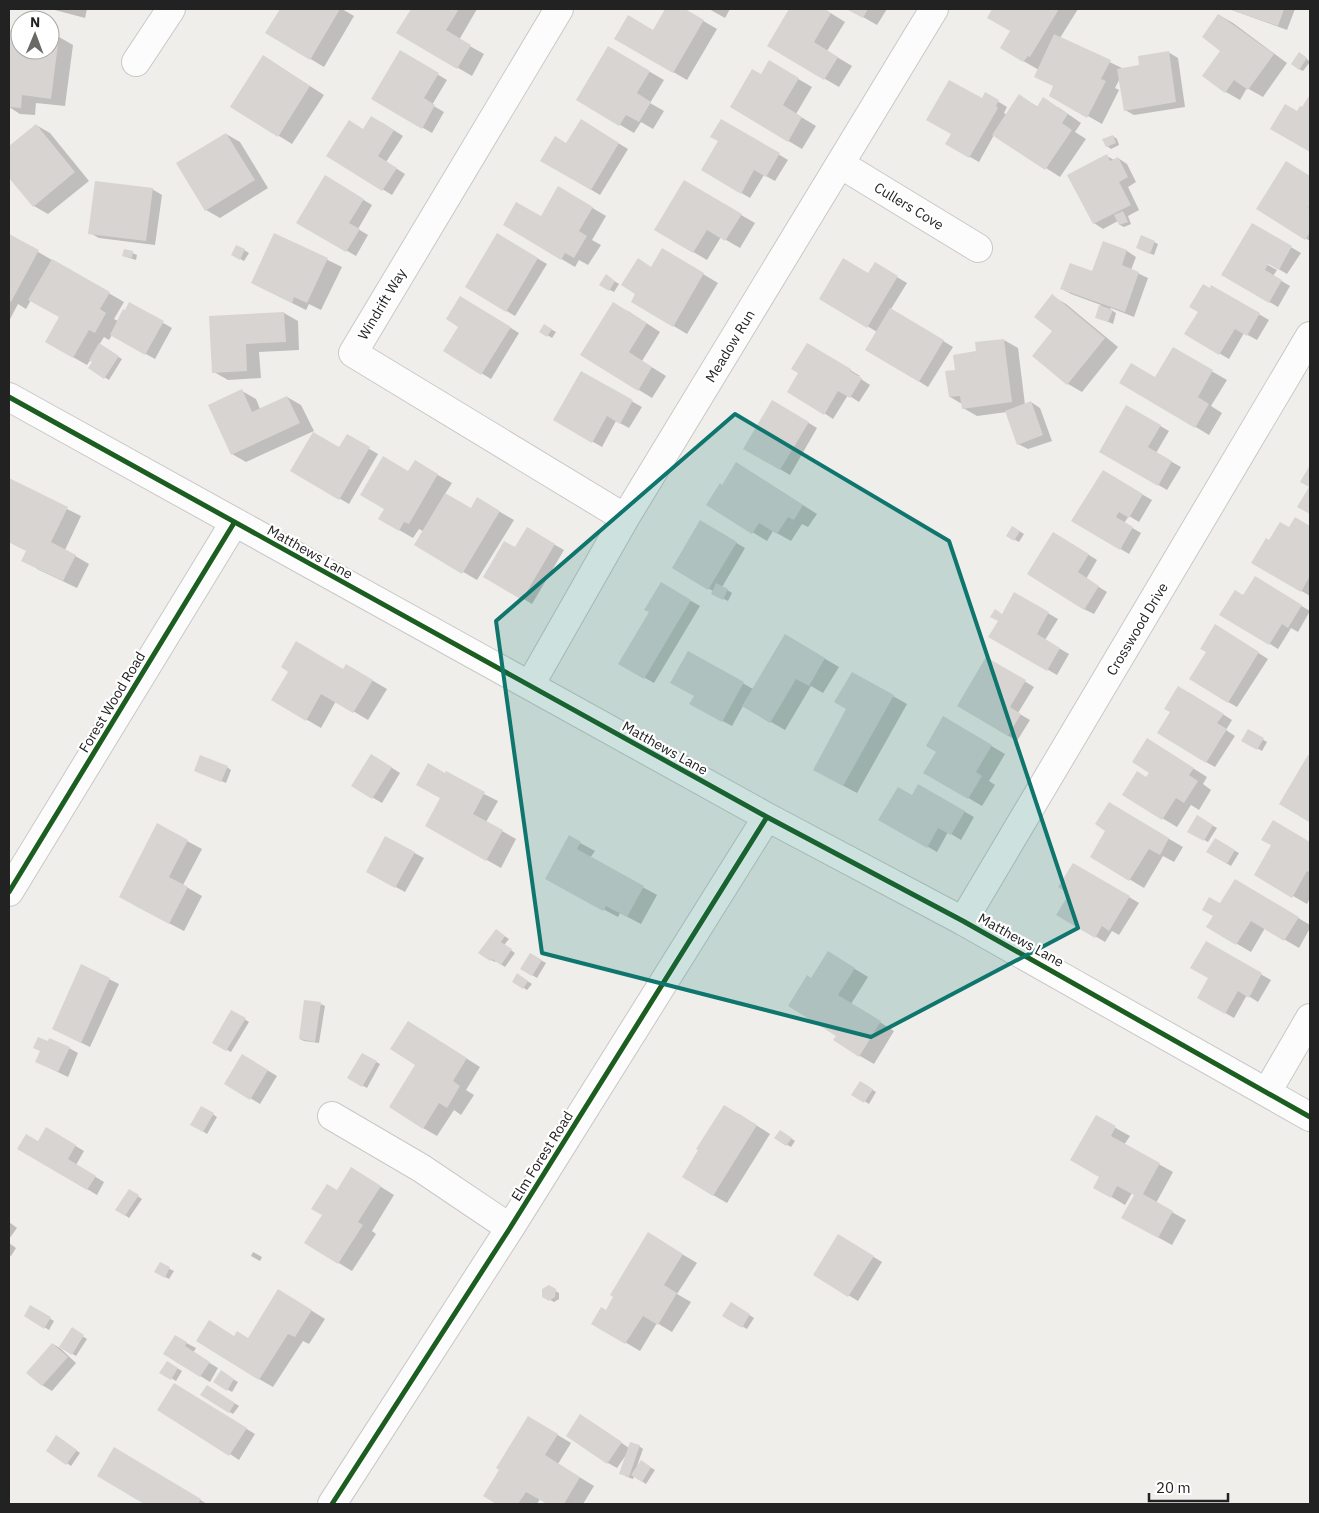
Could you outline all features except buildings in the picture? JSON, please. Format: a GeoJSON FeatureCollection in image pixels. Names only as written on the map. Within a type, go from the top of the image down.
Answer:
{"type":"FeatureCollection","features":[{"type":"Feature","properties":{"kind":"street"},"geometry":{"type":"LineString","coordinates":[[136,62],[172,9]]}},
{"type":"Feature","properties":{"kind":"street","name":"Windrift Way"},"geometry":{"type":"LineString","coordinates":[[559,9],[353,353],[625,518]]}},
{"type":"Feature","properties":{"kind":"street","name":"Meadow Run"},"geometry":{"type":"LineString","coordinates":[[530,685],[625,518],[934,9]]}},
{"type":"Feature","properties":{"kind":"street","name":"Cullers Cove"},"geometry":{"type":"LineString","coordinates":[[840,164],[978,248]]}},
{"type":"Feature","properties":{"kind":"street","name":"Crosswood Drive"},"geometry":{"type":"LineString","coordinates":[[963,921],[1310,336]]}},
{"type":"Feature","properties":{"kind":"street","name":"Matthews Lane"},"geometry":{"type":"LineString","coordinates":[[9,397],[767,817],[963,921],[1310,1117]]}},
{"type":"Feature","properties":{"kind":"street","name":"Forest Wood Road"},"geometry":{"type":"LineString","coordinates":[[9,892],[234,523]]}},
{"type":"Feature","properties":{"kind":"street","name":"Elm Forest Road"},"geometry":{"type":"LineString","coordinates":[[332,1504],[510,1228],[767,817]]}},
{"type":"Feature","properties":{"kind":"street"},"geometry":{"type":"LineString","coordinates":[[1267,1092],[1310,1018]]}},
{"type":"Feature","properties":{"kind":"street"},"geometry":{"type":"LineString","coordinates":[[332,1116],[421,1168],[510,1228]]}},
{"type":"Feature","properties":{"kind":"highlighted area"},"geometry":{"type":"Polygon","coordinates":[[[735,414],[949,541],[1078,928],[871,1037],[542,953],[496,621],[735,414]]]}},
{"type":"Feature","properties":{"kind":"cycle path"},"geometry":{"type":"LineString","coordinates":[[9,397],[767,817],[963,921],[1310,1117]]}},
{"type":"Feature","properties":{"kind":"cycle path"},"geometry":{"type":"LineString","coordinates":[[9,892],[234,523]]}},
{"type":"Feature","properties":{"kind":"cycle path"},"geometry":{"type":"LineString","coordinates":[[332,1504],[510,1228],[767,817]]}}]}
